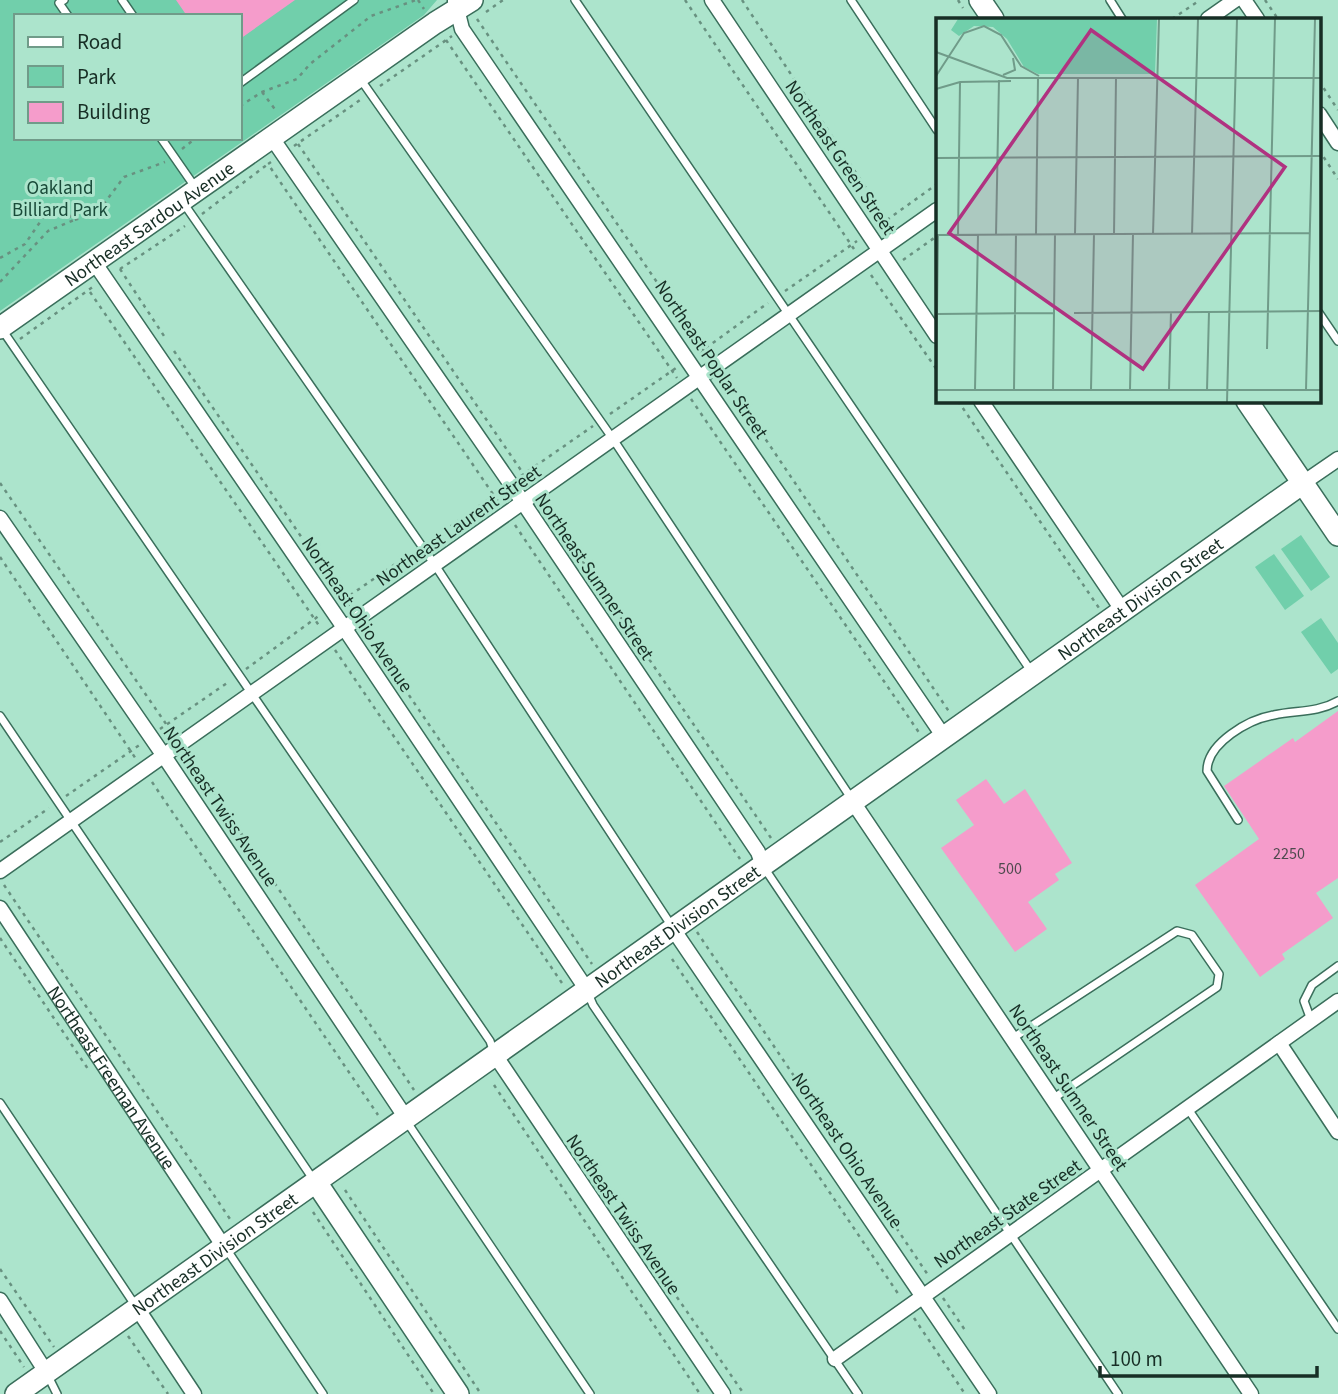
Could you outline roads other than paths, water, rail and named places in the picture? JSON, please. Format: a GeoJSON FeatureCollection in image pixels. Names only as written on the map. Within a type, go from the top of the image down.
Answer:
{"type":"FeatureCollection","features":[{"type":"Feature","properties":{"kind":"street","name":"Northeast Green Street"},"geometry":{"type":"LineString","coordinates":[[712,0],[936,335]]}},
{"type":"Feature","properties":{"kind":"street"},"geometry":{"type":"LineString","coordinates":[[980,0],[992,18]]}},
{"type":"Feature","properties":{"kind":"street"},"geometry":{"type":"LineString","coordinates":[[1209,18],[1236,0]]}},
{"type":"Feature","properties":{"kind":"street"},"geometry":{"type":"LineString","coordinates":[[1244,0],[1256,18]]}},
{"type":"Feature","properties":{"kind":"street","name":"Northeast Sardou Avenue"},"geometry":{"type":"LineString","coordinates":[[3,332],[100,270],[189,196],[285,141],[440,32],[461,10]]}},
{"type":"Feature","properties":{"kind":"street","name":"Northeast Poplar Street"},"geometry":{"type":"LineString","coordinates":[[461,10],[935,739]]}},
{"type":"Feature","properties":{"kind":"street"},"geometry":{"type":"LineString","coordinates":[[1320,116],[1338,143]]}},
{"type":"Feature","properties":{"kind":"street","name":"Northeast Sumner Street"},"geometry":{"type":"LineString","coordinates":[[285,141],[750,841],[753,864]]}},
{"type":"Feature","properties":{"kind":"street","name":"Northeast Laurent Street"},"geometry":{"type":"LineString","coordinates":[[0,872],[936,211]]}},
{"type":"Feature","properties":{"kind":"street","name":"Northeast Ohio Avenue"},"geometry":{"type":"LineString","coordinates":[[100,270],[331,608],[351,625],[587,990]]}},
{"type":"Feature","properties":{"kind":"street"},"geometry":{"type":"LineString","coordinates":[[982,402],[1123,611]]}},
{"type":"Feature","properties":{"kind":"street"},"geometry":{"type":"LineString","coordinates":[[1248,402],[1338,535]]}},
{"type":"Feature","properties":{"kind":"street","name":"Northeast Division Street"},"geometry":{"type":"LineString","coordinates":[[16,1394],[36,1371],[138,1308],[680,924],[753,864],[853,802],[935,739],[1034,674],[1338,459]]}},
{"type":"Feature","properties":{"kind":"street","name":"Northeast Twiss Avenue"},"geometry":{"type":"LineString","coordinates":[[0,517],[164,756],[406,1118]]}},
{"type":"Feature","properties":{"kind":"street","name":"Northeast Sumner Street"},"geometry":{"type":"LineString","coordinates":[[853,802],[1013,1038],[1060,1094],[1102,1169],[1251,1394]]}},
{"type":"Feature","properties":{"kind":"street","name":"Northeast Freeman Avenue"},"geometry":{"type":"LineString","coordinates":[[0,908],[233,1241]]}},
{"type":"Feature","properties":{"kind":"street","name":"Northeast Ohio Avenue"},"geometry":{"type":"LineString","coordinates":[[680,924],[930,1291],[989,1394]]}},
{"type":"Feature","properties":{"kind":"street","name":"Northeast State Street"},"geometry":{"type":"LineString","coordinates":[[835,1359],[1338,1001]]}},
{"type":"Feature","properties":{"kind":"street"},"geometry":{"type":"LineString","coordinates":[[1279,1042],[1338,1132]]}},
{"type":"Feature","properties":{"kind":"street","name":"Northeast Twiss Avenue"},"geometry":{"type":"LineString","coordinates":[[495,1055],[723,1394]]}},
{"type":"Feature","properties":{"kind":"street"},"geometry":{"type":"LineString","coordinates":[[316,1182],[458,1394]]}},
{"type":"Feature","properties":{"kind":"street"},"geometry":{"type":"LineString","coordinates":[[0,1300],[36,1371]]}},
{"type":"Feature","properties":{"kind":"street"},"geometry":{"type":"LineString","coordinates":[[138,1308],[194,1394]]}},
{"type":"Feature","properties":{"kind":"lane"},"geometry":{"type":"LineString","coordinates":[[64,0],[59,3],[67,14]]}},
{"type":"Feature","properties":{"kind":"lane"},"geometry":{"type":"LineString","coordinates":[[242,82],[354,0]]}},
{"type":"Feature","properties":{"kind":"lane"},"geometry":{"type":"LineString","coordinates":[[575,0],[1034,674]]}},
{"type":"Feature","properties":{"kind":"lane"},"geometry":{"type":"LineString","coordinates":[[852,0],[936,128]]}},
{"type":"Feature","properties":{"kind":"lane"},"geometry":{"type":"LineString","coordinates":[[1110,0],[1121,18]]}},
{"type":"Feature","properties":{"kind":"lane"},"geometry":{"type":"LineString","coordinates":[[364,85],[600,421],[853,802]]}},
{"type":"Feature","properties":{"kind":"lane"},"geometry":{"type":"LineString","coordinates":[[164,140],[173,155],[195,219],[435,565],[667,915],[680,924]]}},
{"type":"Feature","properties":{"kind":"lane"},"geometry":{"type":"LineString","coordinates":[[1320,314],[1338,341]]}},
{"type":"Feature","properties":{"kind":"lane"},"geometry":{"type":"LineString","coordinates":[[3,332],[241,674],[491,1041],[495,1055]]}},
{"type":"Feature","properties":{"kind":"lane"},"geometry":{"type":"LineString","coordinates":[[1238,820],[1207,771],[1207,762],[1214,748],[1259,719],[1323,708],[1338,701]]}},
{"type":"Feature","properties":{"kind":"lane"},"geometry":{"type":"LineString","coordinates":[[0,716],[316,1182]]}},
{"type":"Feature","properties":{"kind":"lane"},"geometry":{"type":"LineString","coordinates":[[753,864],[1011,1233],[1118,1394]]}},
{"type":"Feature","properties":{"kind":"lane"},"geometry":{"type":"LineString","coordinates":[[1013,1038],[1177,931],[1192,934],[1219,974],[1217,987],[1060,1094]]}},
{"type":"Feature","properties":{"kind":"lane"},"geometry":{"type":"LineString","coordinates":[[1311,1020],[1304,1001],[1312,985],[1338,966]]}},
{"type":"Feature","properties":{"kind":"lane"},"geometry":{"type":"LineString","coordinates":[[587,990],[593,1005],[858,1394]]}},
{"type":"Feature","properties":{"kind":"lane"},"geometry":{"type":"LineString","coordinates":[[0,1103],[138,1308]]}},
{"type":"Feature","properties":{"kind":"lane"},"geometry":{"type":"LineString","coordinates":[[1187,1108],[1338,1329]]}},
{"type":"Feature","properties":{"kind":"lane"},"geometry":{"type":"LineString","coordinates":[[406,1118],[590,1394]]}},
{"type":"Feature","properties":{"kind":"lane"},"geometry":{"type":"LineString","coordinates":[[233,1241],[323,1394]]}},
{"type":"Feature","properties":{"kind":"lane"},"geometry":{"type":"LineString","coordinates":[[36,1371],[57,1394]]}},
{"type":"Feature","properties":{"kind":"park label","name":"Oakland Billiard Park"},"geometry":{"type":"Point","coordinates":[60,198]}}]}
